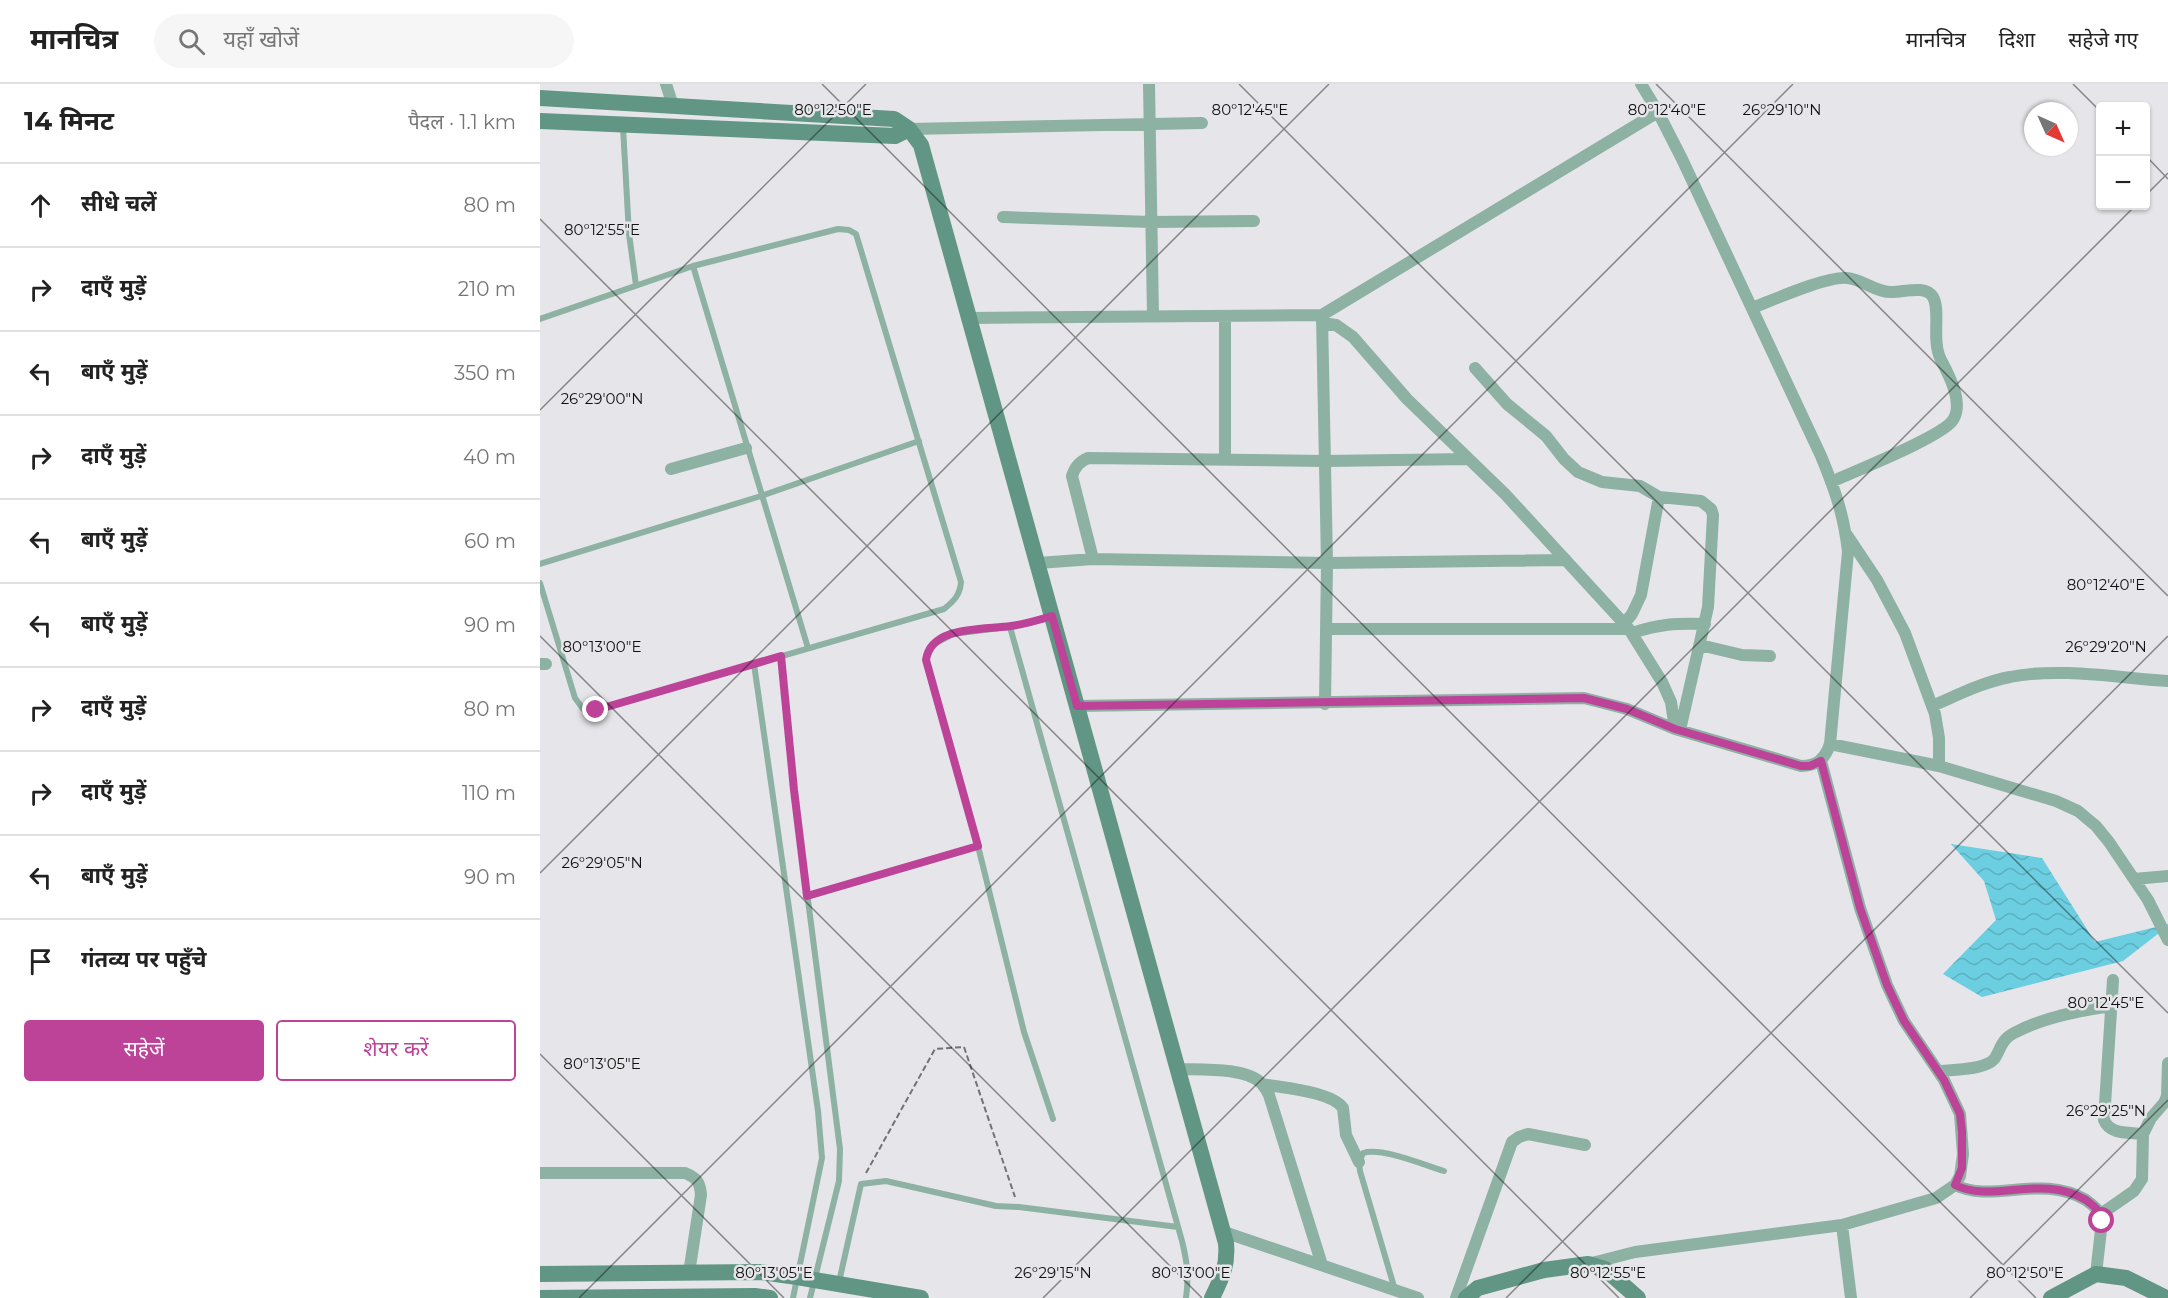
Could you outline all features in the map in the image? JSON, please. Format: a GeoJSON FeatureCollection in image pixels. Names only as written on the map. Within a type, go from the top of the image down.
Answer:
{"type":"FeatureCollection","features":[{"type":"Feature","properties":{"kind":"street"},"geometry":{"type":"LineString","coordinates":[[666,84],[672,106]]}},
{"type":"Feature","properties":{"kind":"street"},"geometry":{"type":"LineString","coordinates":[[1149,84],[1153,316]]}},
{"type":"Feature","properties":{"kind":"street"},"geometry":{"type":"LineString","coordinates":[[1077,706],[1324,704],[1584,698],[1627,709],[1678,729],[1801,766],[1810,766],[1821,761],[1830,744],[1848,552],[1845,524],[1832,482],[1752,308],[1682,159],[1641,84]]}},
{"type":"Feature","properties":{"kind":"street"},"geometry":{"type":"LineString","coordinates":[[540,98],[894,119],[909,129],[921,145],[1224,1232],[1228,1259],[1212,1298]]}},
{"type":"Feature","properties":{"kind":"street"},"geometry":{"type":"LineString","coordinates":[[1322,319],[1658,112]]}},
{"type":"Feature","properties":{"kind":"street"},"geometry":{"type":"LineString","coordinates":[[540,121],[895,136],[909,129],[1202,123]]}},
{"type":"Feature","properties":{"kind":"street"},"geometry":{"type":"LineString","coordinates":[[1003,217],[1151,222],[1254,221]]}},
{"type":"Feature","properties":{"kind":"street"},"geometry":{"type":"LineString","coordinates":[[1752,308],[1817,285],[1846,278],[1887,292],[1921,290],[1928,292],[1934,299],[1935,343],[1953,386],[1957,412],[1954,418],[1950,424],[1926,439],[1832,482]]}},
{"type":"Feature","properties":{"kind":"street"},"geometry":{"type":"LineString","coordinates":[[969,318],[1225,316],[1322,319],[1336,325],[1353,338],[1407,399],[1469,459],[1566,560],[1628,629],[1662,682],[1671,702],[1678,729]]}},
{"type":"Feature","properties":{"kind":"street"},"geometry":{"type":"LineString","coordinates":[[1225,316],[1225,458]]}},
{"type":"Feature","properties":{"kind":"street"},"geometry":{"type":"LineString","coordinates":[[1322,319],[1327,563],[1324,704]]}},
{"type":"Feature","properties":{"kind":"street"},"geometry":{"type":"LineString","coordinates":[[1475,368],[1507,404],[1545,435],[1578,472],[1602,482],[1640,486],[1659,497],[1701,501],[1711,509],[1713,515],[1708,607],[1678,729]]}},
{"type":"Feature","properties":{"kind":"street"},"geometry":{"type":"LineString","coordinates":[[671,469],[746,448]]}},
{"type":"Feature","properties":{"kind":"street"},"geometry":{"type":"LineString","coordinates":[[1093,559],[1072,476],[1081,461],[1088,458],[1325,461],[1469,459]]}},
{"type":"Feature","properties":{"kind":"street"},"geometry":{"type":"LineString","coordinates":[[1628,629],[1641,595],[1659,497]]}},
{"type":"Feature","properties":{"kind":"street"},"geometry":{"type":"LineString","coordinates":[[1846,534],[1877,580],[1905,633],[1932,706],[1939,738],[1939,766]]}},
{"type":"Feature","properties":{"kind":"street"},"geometry":{"type":"LineString","coordinates":[[1038,563],[1093,559],[1327,563],[1566,560]]}},
{"type":"Feature","properties":{"kind":"street"},"geometry":{"type":"LineString","coordinates":[[1326,630],[1628,629],[1670,623],[1705,624]]}},
{"type":"Feature","properties":{"kind":"street"},"geometry":{"type":"LineString","coordinates":[[1700,645],[1742,655],[1770,656]]}},
{"type":"Feature","properties":{"kind":"street"},"geometry":{"type":"LineString","coordinates":[[1932,706],[1994,680],[2013,676],[2060,674],[2168,681]]}},
{"type":"Feature","properties":{"kind":"street"},"geometry":{"type":"LineString","coordinates":[[1830,744],[1939,766],[2056,801],[2078,811],[2096,826],[2134,879],[2148,900],[2168,940]]}},
{"type":"Feature","properties":{"kind":"street"},"geometry":{"type":"LineString","coordinates":[[1466,1298],[1478,1288],[1544,1270],[1588,1264],[1635,1252],[1842,1225],[1936,1198],[1955,1185],[1962,1168],[1960,1114],[1953,1095],[1904,1021],[1887,985],[1860,908],[1821,761]]}},
{"type":"Feature","properties":{"kind":"street"},"geometry":{"type":"LineString","coordinates":[[2134,879],[2168,876]]}},
{"type":"Feature","properties":{"kind":"street"},"geometry":{"type":"LineString","coordinates":[[2113,980],[2104,1120],[2113,1131],[2143,1134]]}},
{"type":"Feature","properties":{"kind":"street"},"geometry":{"type":"LineString","coordinates":[[1938,1071],[1984,1066],[1994,1059],[2002,1043],[2015,1032],[2062,1015],[2111,1006]]}},
{"type":"Feature","properties":{"kind":"street"},"geometry":{"type":"LineString","coordinates":[[2101,1214],[2119,1203],[2139,1186],[2144,1170],[2143,1134],[2167,1096],[2168,1064]]}},
{"type":"Feature","properties":{"kind":"street"},"geometry":{"type":"LineString","coordinates":[[1178,1069],[1236,1073],[1252,1077],[1262,1084],[1269,1095],[1322,1265]]}},
{"type":"Feature","properties":{"kind":"street"},"geometry":{"type":"LineString","coordinates":[[1262,1084],[1315,1093],[1340,1104],[1346,1135],[1359,1162]]}},
{"type":"Feature","properties":{"kind":"street"},"geometry":{"type":"LineString","coordinates":[[1456,1298],[1512,1143],[1527,1134],[1585,1145]]}},
{"type":"Feature","properties":{"kind":"street"},"geometry":{"type":"LineString","coordinates":[[540,1173],[685,1173],[695,1177],[700,1184],[701,1195],[689,1273]]}},
{"type":"Feature","properties":{"kind":"street"},"geometry":{"type":"LineString","coordinates":[[1955,1185],[1976,1192],[2045,1188],[2065,1191],[2093,1204],[2101,1214],[2102,1236],[2096,1274]]}},
{"type":"Feature","properties":{"kind":"street"},"geometry":{"type":"LineString","coordinates":[[1842,1225],[1851,1298]]}},
{"type":"Feature","properties":{"kind":"street"},"geometry":{"type":"LineString","coordinates":[[1224,1232],[1418,1298]]}},
{"type":"Feature","properties":{"kind":"street"},"geometry":{"type":"LineString","coordinates":[[1588,1264],[1605,1269],[1638,1298]]}},
{"type":"Feature","properties":{"kind":"street"},"geometry":{"type":"LineString","coordinates":[[540,1274],[760,1272],[921,1298]]}},
{"type":"Feature","properties":{"kind":"street"},"geometry":{"type":"LineString","coordinates":[[2051,1298],[2096,1274],[2126,1278],[2166,1298]]}},
{"type":"Feature","properties":{"kind":"street"},"geometry":{"type":"LineString","coordinates":[[540,1298],[770,1298]]}},
{"type":"Feature","properties":{"kind":"lane"},"geometry":{"type":"LineString","coordinates":[[623,125],[629,234],[636,285]]}},
{"type":"Feature","properties":{"kind":"lane"},"geometry":{"type":"LineString","coordinates":[[540,319],[693,266],[823,232],[849,230],[856,234],[961,582],[960,590],[954,600],[944,609],[596,710],[584,710],[575,698],[540,583]]}},
{"type":"Feature","properties":{"kind":"lane"},"geometry":{"type":"LineString","coordinates":[[693,266],[808,648]]}},
{"type":"Feature","properties":{"kind":"lane"},"geometry":{"type":"LineString","coordinates":[[540,564],[761,496],[919,441]]}},
{"type":"Feature","properties":{"kind":"lane"},"geometry":{"type":"LineString","coordinates":[[1052,616],[1010,627],[952,634],[932,645],[926,660],[978,846],[1024,1032],[1053,1119]]}},
{"type":"Feature","properties":{"kind":"lane"},"geometry":{"type":"LineString","coordinates":[[1010,627],[1188,1264],[1189,1281],[1186,1298]]}},
{"type":"Feature","properties":{"kind":"lane"},"geometry":{"type":"LineString","coordinates":[[781,656],[794,790],[840,1149],[839,1181],[805,1279],[793,1298]]}},
{"type":"Feature","properties":{"kind":"lane"},"geometry":{"type":"LineString","coordinates":[[754,664],[818,1111],[822,1158],[805,1279],[810,1298]]}},
{"type":"Feature","properties":{"kind":"lane"},"geometry":{"type":"LineString","coordinates":[[807,896],[978,846]]}},
{"type":"Feature","properties":{"kind":"lane"},"geometry":{"type":"LineString","coordinates":[[1395,1290],[1359,1162],[1363,1153],[1369,1151],[1444,1171]]}},
{"type":"Feature","properties":{"kind":"lane"},"geometry":{"type":"LineString","coordinates":[[838,1285],[861,1184],[886,1181],[996,1206],[1178,1227]]}},
{"type":"Feature","properties":{"kind":"path"},"geometry":{"type":"LineString","coordinates":[[861,1184],[935,1048],[964,1047],[1019,1207]]}},
{"type":"Feature","properties":{"kind":"water"},"geometry":{"type":"Polygon","coordinates":[[[1951,844],[2042,858],[2095,942],[2168,924],[2168,926],[2123,961],[1982,997],[1943,974],[1996,920],[1984,881],[1951,844]]]}},
{"type":"Feature","properties":{"kind":"route"},"geometry":{"type":"LineString","coordinates":[[596,710],[781,656],[807,896],[978,846],[926,660],[927,654],[932,645],[952,634],[1015,626],[1052,616],[1077,706],[1324,704],[1584,698],[1627,709],[1675,729],[1801,766],[1810,766],[1821,761],[1860,908],[1887,985],[1904,1021],[1953,1095],[1960,1114],[1963,1154],[1960,1176],[1955,1185],[1967,1191],[1976,1192],[2025,1188],[2065,1191],[2093,1204],[2101,1214],[2102,1221]]}}]}
